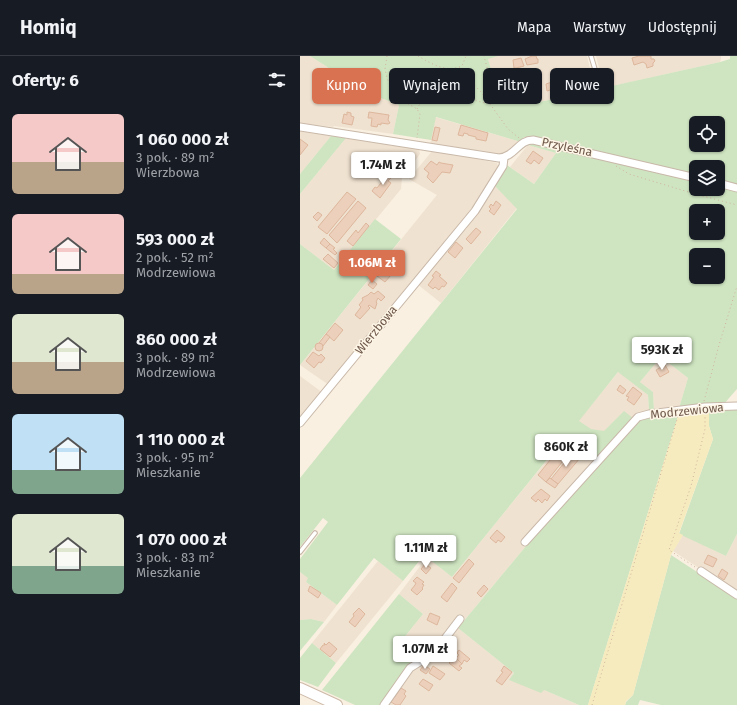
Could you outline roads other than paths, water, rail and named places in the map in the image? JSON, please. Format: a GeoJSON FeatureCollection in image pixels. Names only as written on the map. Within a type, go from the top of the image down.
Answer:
{"type":"FeatureCollection","features":[{"type":"Feature","properties":{"kind":"main road"},"geometry":{"type":"LineString","coordinates":[[300,688],[320,700],[337,705]]}},
{"type":"Feature","properties":{"kind":"street"},"geometry":{"type":"LineString","coordinates":[[300,127],[504,158]]}},
{"type":"Feature","properties":{"kind":"street","name":"Przyleśna"},"geometry":{"type":"LineString","coordinates":[[504,158],[511,155],[524,142],[533,140],[689,176]]}},
{"type":"Feature","properties":{"kind":"street","name":"Wierzbowa"},"geometry":{"type":"LineString","coordinates":[[300,423],[475,211],[503,166],[504,158]]}},
{"type":"Feature","properties":{"kind":"street"},"geometry":{"type":"LineString","coordinates":[[725,185],[737,188]]}},
{"type":"Feature","properties":{"kind":"street","name":"Modrzewiowa"},"geometry":{"type":"LineString","coordinates":[[525,542],[638,417],[648,414],[737,406]]}},
{"type":"Feature","properties":{"kind":"street"},"geometry":{"type":"LineString","coordinates":[[701,571],[737,595]]}},
{"type":"Feature","properties":{"kind":"street"},"geometry":{"type":"LineString","coordinates":[[384,705],[410,668],[434,653],[460,619]]}},
{"type":"Feature","properties":{"kind":"lane"},"geometry":{"type":"LineString","coordinates":[[591,56],[595,68]]}},
{"type":"Feature","properties":{"kind":"lane"},"geometry":{"type":"LineString","coordinates":[[300,552],[315,532]]}}]}
